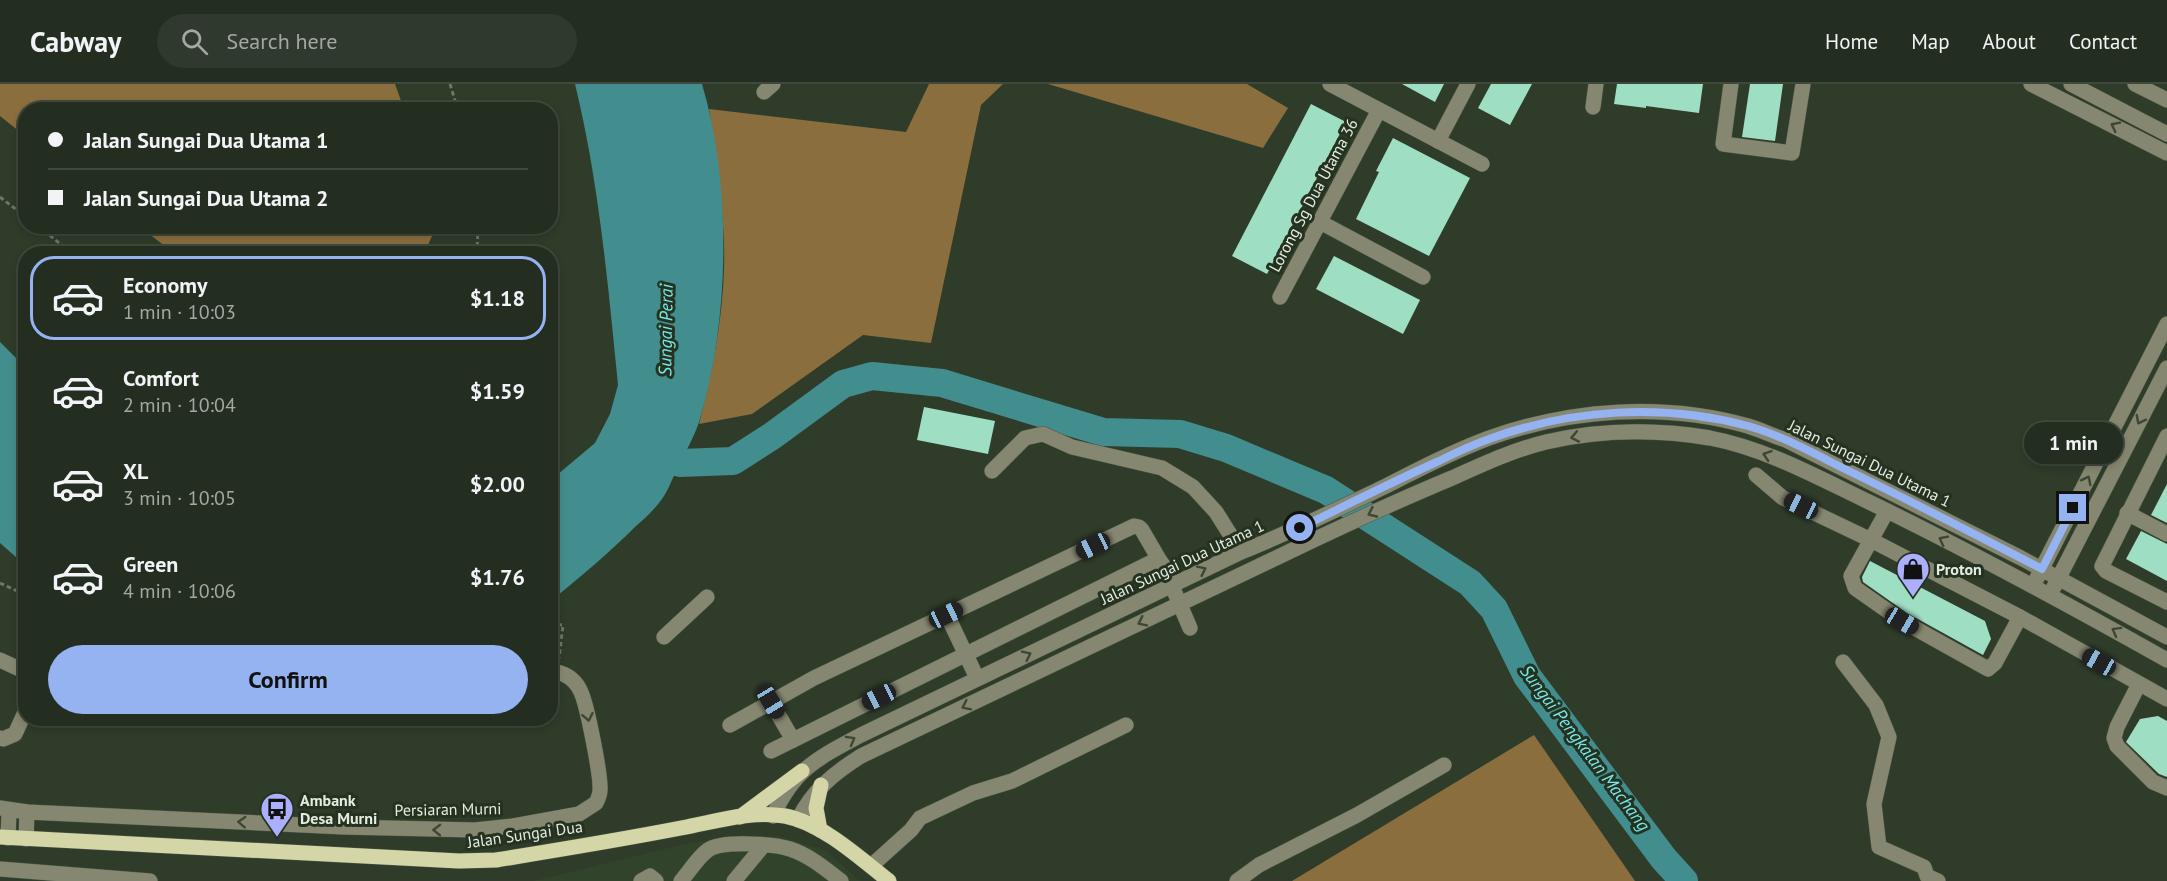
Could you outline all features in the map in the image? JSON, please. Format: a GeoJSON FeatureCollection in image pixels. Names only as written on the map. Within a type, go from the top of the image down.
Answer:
{"type":"FeatureCollection","features":[{"type":"Feature","properties":{"kind":"main road"},"geometry":{"type":"LineString","coordinates":[[740,817],[802,771]]}},
{"type":"Feature","properties":{"kind":"main road"},"geometry":{"type":"LineString","coordinates":[[820,830],[816,808],[821,785]]}},
{"type":"Feature","properties":{"kind":"main road","name":"Jalan Sungai Dua"},"geometry":{"type":"LineString","coordinates":[[4,838],[459,861],[496,860],[740,817],[786,816],[820,830],[889,881]]}},
{"type":"Feature","properties":{"kind":"street"},"geometry":{"type":"LineString","coordinates":[[1438,141],[1468,84]]}},
{"type":"Feature","properties":{"kind":"street"},"geometry":{"type":"LineString","coordinates":[[1593,107],[1596,84]]}},
{"type":"Feature","properties":{"kind":"street"},"geometry":{"type":"LineString","coordinates":[[1731,84],[1723,144],[1792,153],[1803,84]]}},
{"type":"Feature","properties":{"kind":"street"},"geometry":{"type":"LineString","coordinates":[[2031,84],[2167,153]]}},
{"type":"Feature","properties":{"kind":"street"},"geometry":{"type":"LineString","coordinates":[[2071,84],[2167,134]]}},
{"type":"Feature","properties":{"kind":"street"},"geometry":{"type":"LineString","coordinates":[[2135,84],[2167,100]]}},
{"type":"Feature","properties":{"kind":"street"},"geometry":{"type":"LineString","coordinates":[[1338,86],[1482,164]]}},
{"type":"Feature","properties":{"kind":"street","name":"Lorong Sg Dua Utama 36"},"geometry":{"type":"LineString","coordinates":[[1280,297],[1379,110]]}},
{"type":"Feature","properties":{"kind":"street"},"geometry":{"type":"LineString","coordinates":[[1320,222],[1423,277]]}},
{"type":"Feature","properties":{"kind":"street"},"geometry":{"type":"LineString","coordinates":[[2032,586],[2167,324]]}},
{"type":"Feature","properties":{"kind":"street"},"geometry":{"type":"LineString","coordinates":[[2050,595],[2167,368]]}},
{"type":"Feature","properties":{"kind":"street","name":"Jalan Sungai Dua Utama 1"},"geometry":{"type":"LineString","coordinates":[[773,816],[782,794],[802,771],[828,753],[861,735],[1171,585],[1241,552],[1300,528],[1420,469],[1488,439],[1534,425],[1586,414],[1651,411],[1710,418],[1748,426],[1786,440],[1909,500],[2167,637]]}},
{"type":"Feature","properties":{"kind":"street"},"geometry":{"type":"LineString","coordinates":[[798,820],[805,806],[821,785],[861,756],[1425,489],[1512,452],[1545,442],[1589,434],[1650,432],[1708,438],[1737,444],[1778,458],[2050,595],[2167,660]]}},
{"type":"Feature","properties":{"kind":"street"},"geometry":{"type":"LineString","coordinates":[[992,471],[1025,438],[1043,434],[1072,447],[1162,468],[1193,487],[1216,512],[1241,552]]}},
{"type":"Feature","properties":{"kind":"street"},"geometry":{"type":"LineString","coordinates":[[2165,445],[2127,513],[2102,566],[2106,571],[2167,602]]}},
{"type":"Feature","properties":{"kind":"street"},"geometry":{"type":"LineString","coordinates":[[1756,475],[1783,498],[2020,617],[2167,699]]}},
{"type":"Feature","properties":{"kind":"street"},"geometry":{"type":"LineString","coordinates":[[1887,511],[1851,576],[1856,588],[1902,621],[1988,669],[1995,663],[2020,617]]}},
{"type":"Feature","properties":{"kind":"street"},"geometry":{"type":"LineString","coordinates":[[2127,513],[2167,534]]}},
{"type":"Feature","properties":{"kind":"street"},"geometry":{"type":"LineString","coordinates":[[730,724],[814,678],[1134,526],[1143,530],[1160,561],[1190,628]]}},
{"type":"Feature","properties":{"kind":"street"},"geometry":{"type":"LineString","coordinates":[[771,751],[1154,561],[1160,561]]}},
{"type":"Feature","properties":{"kind":"street"},"geometry":{"type":"LineString","coordinates":[[664,637],[707,597]]}},
{"type":"Feature","properties":{"kind":"street"},"geometry":{"type":"LineString","coordinates":[[946,615],[977,678]]}},
{"type":"Feature","properties":{"kind":"street"},"geometry":{"type":"LineString","coordinates":[[0,660],[18,668]]}},
{"type":"Feature","properties":{"kind":"street"},"geometry":{"type":"LineString","coordinates":[[1843,662],[1876,705],[1890,737],[1874,804],[1879,847],[1924,867],[1927,876],[1938,881]]}},
{"type":"Feature","properties":{"kind":"street","name":"Persiaran Murni"},"geometry":{"type":"LineString","coordinates":[[4,809],[344,827],[475,830],[513,826],[579,814],[596,803],[601,788],[582,696],[573,681],[558,673]]}},
{"type":"Feature","properties":{"kind":"street"},"geometry":{"type":"LineString","coordinates":[[2139,684],[2117,727],[2114,738],[2117,746],[2153,782],[2167,788]]}},
{"type":"Feature","properties":{"kind":"street"},"geometry":{"type":"LineString","coordinates":[[771,702],[794,740]]}},
{"type":"Feature","properties":{"kind":"street"},"geometry":{"type":"LineString","coordinates":[[871,867],[911,830],[920,818],[973,793],[1012,781],[1126,725]]}},
{"type":"Feature","properties":{"kind":"street"},"geometry":{"type":"LineString","coordinates":[[0,738],[15,734],[19,726]]}},
{"type":"Feature","properties":{"kind":"street"},"geometry":{"type":"LineString","coordinates":[[1237,881],[1258,865],[1357,815],[1444,765]]}},
{"type":"Feature","properties":{"kind":"street"},"geometry":{"type":"LineString","coordinates":[[4,809],[4,838]]}},
{"type":"Feature","properties":{"kind":"street"},"geometry":{"type":"LineString","coordinates":[[26,839],[27,812]]}},
{"type":"Feature","properties":{"kind":"street"},"geometry":{"type":"LineString","coordinates":[[681,881],[708,849],[724,844],[791,849],[824,867],[841,881]]}},
{"type":"Feature","properties":{"kind":"street"},"geometry":{"type":"LineString","coordinates":[[734,881],[763,846]]}},
{"type":"Feature","properties":{"kind":"street"},"geometry":{"type":"LineString","coordinates":[[0,869],[41,877],[150,881]]}},
{"type":"Feature","properties":{"kind":"street"},"geometry":{"type":"LineString","coordinates":[[641,881],[650,876],[656,881]]}},
{"type":"Feature","properties":{"kind":"path"},"geometry":{"type":"LineString","coordinates":[[450,84],[456,102]]}},
{"type":"Feature","properties":{"kind":"path"},"geometry":{"type":"LineString","coordinates":[[0,197],[18,211]]}},
{"type":"Feature","properties":{"kind":"path"},"geometry":{"type":"LineString","coordinates":[[48,234],[62,246]]}},
{"type":"Feature","properties":{"kind":"path"},"geometry":{"type":"LineString","coordinates":[[0,583],[18,591]]}},
{"type":"Feature","properties":{"kind":"path"},"geometry":{"type":"LineString","coordinates":[[558,625],[563,625],[558,651]]}},
{"type":"Feature","properties":{"kind":"shaded area"},"geometry":{"type":"Polygon","coordinates":[[[0,84],[395,84],[401,102],[18,102],[18,130],[0,116],[0,84]]]}},
{"type":"Feature","properties":{"kind":"shaded area"},"geometry":{"type":"Polygon","coordinates":[[[929,84],[1003,84],[981,105],[931,343],[863,335],[752,414],[699,424],[718,334],[724,265],[720,192],[709,109],[906,132],[929,84]]]}},
{"type":"Feature","properties":{"kind":"shaded area"},"geometry":{"type":"Polygon","coordinates":[[[1048,84],[1247,84],[1288,108],[1263,148],[1048,84]]]}},
{"type":"Feature","properties":{"kind":"shaded area"},"geometry":{"type":"Polygon","coordinates":[[[149,234],[433,234],[428,246],[165,246],[149,234]]]}},
{"type":"Feature","properties":{"kind":"shaded area"},"geometry":{"type":"Polygon","coordinates":[[[1534,735],[1635,881],[1292,881],[1534,735]]]}},
{"type":"Feature","properties":{"kind":"shaded area"},"geometry":{"type":"Polygon","coordinates":[[[779,836],[826,851],[860,881],[533,881],[694,842],[779,836]]]}},
{"type":"Feature","properties":{"kind":"water","name":"Sungai Perai"},"geometry":{"type":"Polygon","coordinates":[[[575,84],[702,84],[719,165],[723,253],[721,297],[717,341],[699,422],[664,495],[651,512],[558,595],[558,474],[595,443],[610,414],[618,385],[597,196],[575,84]]]}},
{"type":"Feature","properties":{"kind":"water"},"geometry":{"type":"Polygon","coordinates":[[[0,342],[18,360],[18,559],[0,543],[0,342]]]}},
{"type":"Feature","properties":{"kind":"building"},"geometry":{"type":"Polygon","coordinates":[[[1402,84],[1444,84],[1435,102],[1402,84]]]}},
{"type":"Feature","properties":{"kind":"building"},"geometry":{"type":"Polygon","coordinates":[[[1491,84],[1532,84],[1510,125],[1478,108],[1491,84]]]}},
{"type":"Feature","properties":{"kind":"building"},"geometry":{"type":"Polygon","coordinates":[[[1617,84],[1703,84],[1699,113],[1614,104],[1617,84]]]}},
{"type":"Feature","properties":{"kind":"building"},"geometry":{"type":"Polygon","coordinates":[[[1750,84],[1783,84],[1775,141],[1742,137],[1750,84]]]}},
{"type":"Feature","properties":{"kind":"building"},"geometry":{"type":"Polygon","coordinates":[[[1311,104],[1346,122],[1267,274],[1232,256],[1311,104]]]}},
{"type":"Feature","properties":{"kind":"building"},"geometry":{"type":"Polygon","coordinates":[[[1393,138],[1470,178],[1429,256],[1356,219],[1393,138]]]}},
{"type":"Feature","properties":{"kind":"building"},"geometry":{"type":"Polygon","coordinates":[[[1334,256],[1420,300],[1403,334],[1316,289],[1334,256]]]}},
{"type":"Feature","properties":{"kind":"building"},"geometry":{"type":"Polygon","coordinates":[[[924,407],[995,421],[988,454],[917,440],[924,407]]]}},
{"type":"Feature","properties":{"kind":"building"},"geometry":{"type":"Polygon","coordinates":[[[2167,484],[2167,523],[2151,515],[2167,484]]]}},
{"type":"Feature","properties":{"kind":"building"},"geometry":{"type":"Polygon","coordinates":[[[2141,531],[2167,544],[2167,581],[2126,559],[2141,531]]]}},
{"type":"Feature","properties":{"kind":"building","name":"Proton"},"geometry":{"type":"Polygon","coordinates":[[[1870,561],[1985,621],[1991,639],[1983,655],[1907,613],[1863,582],[1862,577],[1870,561]]]}},
{"type":"Feature","properties":{"kind":"building"},"geometry":{"type":"Polygon","coordinates":[[[2158,716],[2167,721],[2167,777],[2159,774],[2126,742],[2140,719],[2158,716]]]}},
{"type":"Feature","properties":{"kind":"waterway","name":"Sungai Pengkalan Machang"},"geometry":{"type":"LineString","coordinates":[[645,452],[680,463],[733,461],[772,436],[843,384],[872,376],[942,383],[1103,432],[1180,434],[1226,448],[1326,490],[1470,583],[1494,609],[1527,676],[1664,859],[1684,881]]}},
{"type":"Feature","properties":{"kind":"place","name":"Proton"},"geometry":{"type":"Point","coordinates":[1913,598]}},
{"type":"Feature","properties":{"kind":"place","name":"Ambank Desa Murni"},"geometry":{"type":"Point","coordinates":[277,838]}},
{"type":"Feature","properties":{"kind":"route"},"geometry":{"type":"LineString","coordinates":[[1300,528],[1420,469],[1488,439],[1534,425],[1586,414],[1651,411],[1710,418],[1748,426],[1786,440],[2042,569],[2073,508]]}}]}
